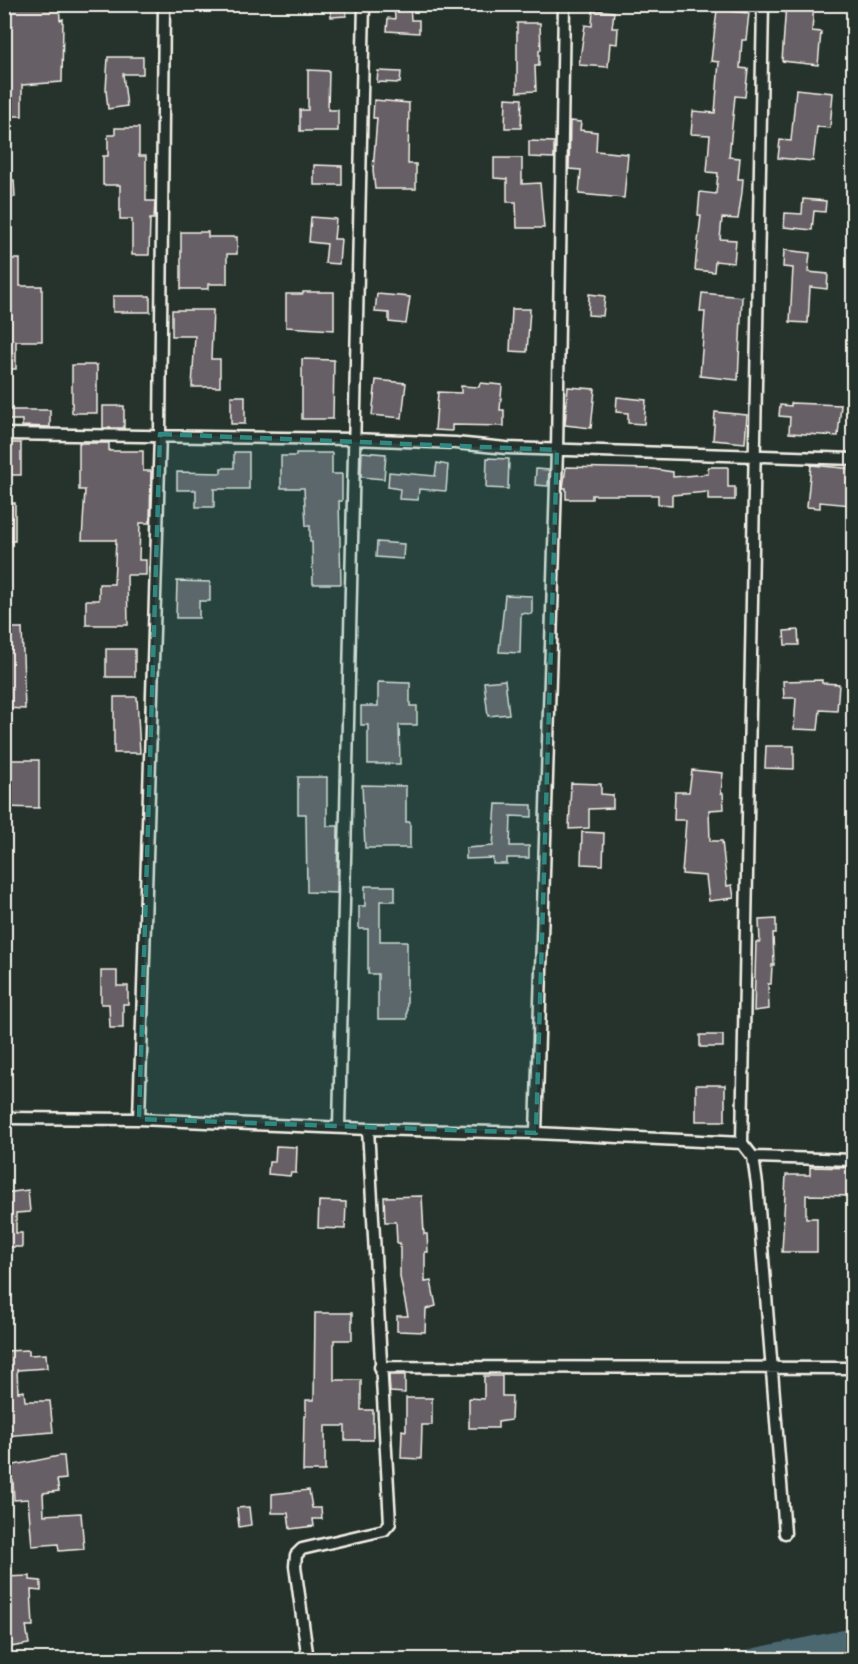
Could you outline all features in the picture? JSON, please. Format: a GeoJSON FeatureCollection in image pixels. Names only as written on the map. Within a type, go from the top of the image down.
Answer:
{"type":"FeatureCollection","features":[{"type":"Feature","properties":{"kind":"street"},"geometry":{"type":"LineString","coordinates":[[139,1119],[160,434],[164,4]]}},
{"type":"Feature","properties":{"kind":"street"},"geometry":{"type":"LineString","coordinates":[[339,1127],[364,4]]}},
{"type":"Feature","properties":{"kind":"street"},"geometry":{"type":"LineString","coordinates":[[536,1133],[557,450],[564,4]]}},
{"type":"Feature","properties":{"kind":"street"},"geometry":{"type":"LineString","coordinates":[[763,4],[742,1143],[753,1157],[758,1184],[785,1533]]}},
{"type":"Feature","properties":{"kind":"street"},"geometry":{"type":"LineString","coordinates":[[4,434],[160,434],[353,439],[557,450],[854,459]]}},
{"type":"Feature","properties":{"kind":"street"},"geometry":{"type":"LineString","coordinates":[[4,1118],[139,1119],[742,1143]]}},
{"type":"Feature","properties":{"kind":"street"},"geometry":{"type":"LineString","coordinates":[[308,1659],[295,1566],[296,1555],[302,1549],[384,1530],[390,1523],[368,1129]]}},
{"type":"Feature","properties":{"kind":"street"},"geometry":{"type":"LineString","coordinates":[[753,1157],[854,1160]]}},
{"type":"Feature","properties":{"kind":"street"},"geometry":{"type":"LineString","coordinates":[[380,1367],[771,1366],[854,1368]]}},
{"type":"Feature","properties":{"kind":"highlighted area"},"geometry":{"type":"Polygon","coordinates":[[[160,434],[557,450],[536,1133],[139,1119],[160,434]]]}},
{"type":"Feature","properties":{"kind":"building"},"geometry":{"type":"Polygon","coordinates":[[[4,4],[59,4],[60,20],[63,19],[62,82],[22,85],[22,116],[4,116],[4,4]]]}},
{"type":"Feature","properties":{"kind":"building"},"geometry":{"type":"Polygon","coordinates":[[[330,4],[346,4],[346,16],[331,17],[330,4]]]}},
{"type":"Feature","properties":{"kind":"building"},"geometry":{"type":"Polygon","coordinates":[[[394,4],[410,4],[411,20],[419,20],[419,33],[387,31],[388,18],[395,19],[394,4]]]}},
{"type":"Feature","properties":{"kind":"building"},"geometry":{"type":"Polygon","coordinates":[[[786,4],[814,4],[812,31],[821,32],[818,65],[782,61],[786,4]]]}},
{"type":"Feature","properties":{"kind":"building"},"geometry":{"type":"Polygon","coordinates":[[[593,10],[614,12],[612,28],[618,28],[617,44],[610,43],[608,67],[579,65],[585,25],[592,26],[593,10]]]}},
{"type":"Feature","properties":{"kind":"building"},"geometry":{"type":"Polygon","coordinates":[[[717,10],[749,13],[746,40],[742,40],[740,68],[748,69],[745,97],[735,96],[729,157],[740,158],[738,179],[743,179],[742,192],[738,219],[722,218],[720,239],[736,240],[734,263],[715,261],[714,272],[695,270],[701,216],[698,215],[700,192],[716,194],[718,173],[707,172],[710,135],[691,134],[693,111],[715,113],[719,62],[711,61],[717,10]]]}},
{"type":"Feature","properties":{"kind":"building"},"geometry":{"type":"Polygon","coordinates":[[[517,23],[540,23],[541,50],[539,50],[539,66],[535,66],[536,91],[517,92],[517,23]]]}},
{"type":"Feature","properties":{"kind":"building"},"geometry":{"type":"Polygon","coordinates":[[[108,57],[143,57],[143,74],[123,74],[127,106],[108,109],[106,90],[108,57]]]}},
{"type":"Feature","properties":{"kind":"building"},"geometry":{"type":"Polygon","coordinates":[[[308,70],[329,71],[328,110],[338,110],[338,131],[300,131],[300,110],[308,110],[308,70]]]}},
{"type":"Feature","properties":{"kind":"building"},"geometry":{"type":"Polygon","coordinates":[[[378,71],[401,72],[400,83],[377,82],[378,71]]]}},
{"type":"Feature","properties":{"kind":"building"},"geometry":{"type":"Polygon","coordinates":[[[796,89],[833,93],[830,128],[817,127],[813,161],[778,158],[780,140],[791,141],[796,89]]]}},
{"type":"Feature","properties":{"kind":"building"},"geometry":{"type":"Polygon","coordinates":[[[506,98],[522,99],[521,128],[505,128],[506,98]]]}},
{"type":"Feature","properties":{"kind":"building"},"geometry":{"type":"Polygon","coordinates":[[[374,100],[409,103],[408,164],[416,164],[416,189],[375,189],[373,170],[377,118],[373,118],[374,100]]]}},
{"type":"Feature","properties":{"kind":"building"},"geometry":{"type":"Polygon","coordinates":[[[570,121],[581,122],[580,130],[597,132],[596,151],[628,154],[624,198],[579,194],[581,170],[569,169],[570,121]]]}},
{"type":"Feature","properties":{"kind":"building"},"geometry":{"type":"Polygon","coordinates":[[[115,128],[139,128],[139,156],[146,156],[146,201],[155,201],[154,219],[150,219],[149,255],[132,255],[132,219],[120,219],[120,185],[103,185],[103,156],[108,156],[108,135],[115,135],[115,128]]]}},
{"type":"Feature","properties":{"kind":"building"},"geometry":{"type":"Polygon","coordinates":[[[529,141],[554,142],[554,158],[529,157],[529,141]]]}},
{"type":"Feature","properties":{"kind":"building"},"geometry":{"type":"Polygon","coordinates":[[[494,158],[522,158],[522,184],[540,183],[544,228],[517,228],[516,202],[507,202],[507,179],[494,178],[494,158]]]}},
{"type":"Feature","properties":{"kind":"building"},"geometry":{"type":"Polygon","coordinates":[[[314,165],[342,166],[342,185],[314,185],[314,165]]]}},
{"type":"Feature","properties":{"kind":"building"},"geometry":{"type":"Polygon","coordinates":[[[14,180],[15,197],[4,197],[4,181],[14,180]]]}},
{"type":"Feature","properties":{"kind":"building"},"geometry":{"type":"Polygon","coordinates":[[[803,199],[826,201],[825,212],[814,211],[812,230],[784,227],[785,213],[802,214],[803,199]]]}},
{"type":"Feature","properties":{"kind":"building"},"geometry":{"type":"Polygon","coordinates":[[[311,217],[336,219],[334,239],[341,239],[339,264],[325,263],[327,244],[309,242],[311,217]]]}},
{"type":"Feature","properties":{"kind":"building"},"geometry":{"type":"Polygon","coordinates":[[[181,232],[208,232],[208,237],[237,237],[237,254],[227,254],[227,284],[208,284],[208,289],[181,289],[181,232]]]}},
{"type":"Feature","properties":{"kind":"building"},"geometry":{"type":"Polygon","coordinates":[[[784,250],[810,253],[808,272],[828,274],[827,289],[810,287],[808,323],[790,322],[793,268],[783,267],[784,250]]]}},
{"type":"Feature","properties":{"kind":"building"},"geometry":{"type":"Polygon","coordinates":[[[4,259],[20,259],[20,286],[42,286],[42,341],[16,341],[16,369],[4,369],[4,259]]]}},
{"type":"Feature","properties":{"kind":"building"},"geometry":{"type":"Polygon","coordinates":[[[303,292],[334,292],[334,330],[286,327],[286,294],[303,294],[303,292]]]}},
{"type":"Feature","properties":{"kind":"building"},"geometry":{"type":"Polygon","coordinates":[[[702,293],[742,297],[738,380],[700,376],[705,312],[700,312],[702,293]]]}},
{"type":"Feature","properties":{"kind":"building"},"geometry":{"type":"Polygon","coordinates":[[[377,294],[410,297],[406,324],[389,322],[389,313],[375,312],[377,294]]]}},
{"type":"Feature","properties":{"kind":"building"},"geometry":{"type":"Polygon","coordinates":[[[589,294],[605,296],[603,316],[588,315],[589,294]]]}},
{"type":"Feature","properties":{"kind":"building"},"geometry":{"type":"Polygon","coordinates":[[[113,296],[150,296],[150,312],[113,312],[113,296]]]}},
{"type":"Feature","properties":{"kind":"building"},"geometry":{"type":"Polygon","coordinates":[[[512,309],[530,309],[527,352],[510,351],[512,309]]]}},
{"type":"Feature","properties":{"kind":"building"},"geometry":{"type":"Polygon","coordinates":[[[172,310],[213,310],[211,359],[220,359],[220,387],[192,387],[195,336],[172,336],[172,310]]]}},
{"type":"Feature","properties":{"kind":"building"},"geometry":{"type":"Polygon","coordinates":[[[302,359],[334,360],[333,419],[302,419],[302,359]]]}},
{"type":"Feature","properties":{"kind":"building"},"geometry":{"type":"Polygon","coordinates":[[[72,365],[97,365],[97,413],[72,413],[72,365]]]}},
{"type":"Feature","properties":{"kind":"building"},"geometry":{"type":"Polygon","coordinates":[[[376,380],[406,383],[402,418],[372,415],[376,380]]]}},
{"type":"Feature","properties":{"kind":"building"},"geometry":{"type":"Polygon","coordinates":[[[480,383],[502,385],[500,410],[504,410],[504,426],[452,425],[452,431],[435,430],[438,392],[461,393],[461,386],[479,387],[480,383]]]}},
{"type":"Feature","properties":{"kind":"building"},"geometry":{"type":"Polygon","coordinates":[[[568,387],[595,389],[591,428],[565,425],[568,387]]]}},
{"type":"Feature","properties":{"kind":"building"},"geometry":{"type":"Polygon","coordinates":[[[231,396],[245,396],[245,424],[231,424],[231,396]]]}},
{"type":"Feature","properties":{"kind":"building"},"geometry":{"type":"Polygon","coordinates":[[[617,397],[646,400],[644,424],[628,423],[628,413],[616,412],[617,397]]]}},
{"type":"Feature","properties":{"kind":"building"},"geometry":{"type":"Polygon","coordinates":[[[791,403],[841,405],[838,436],[789,433],[790,417],[779,416],[780,405],[791,406],[791,403]]]}},
{"type":"Feature","properties":{"kind":"building"},"geometry":{"type":"Polygon","coordinates":[[[103,406],[124,406],[124,428],[103,428],[103,406]]]}},
{"type":"Feature","properties":{"kind":"building"},"geometry":{"type":"Polygon","coordinates":[[[4,410],[50,410],[50,427],[22,426],[22,420],[4,420],[4,410]]]}},
{"type":"Feature","properties":{"kind":"building"},"geometry":{"type":"Polygon","coordinates":[[[715,412],[747,415],[745,443],[713,440],[715,412]]]}},
{"type":"Feature","properties":{"kind":"building"},"geometry":{"type":"Polygon","coordinates":[[[4,443],[21,443],[21,475],[4,475],[4,443]]]}},
{"type":"Feature","properties":{"kind":"building"},"geometry":{"type":"Polygon","coordinates":[[[79,443],[109,443],[109,451],[143,451],[143,471],[151,471],[150,523],[140,523],[139,560],[146,560],[146,575],[127,575],[128,625],[86,625],[86,600],[99,600],[99,584],[114,584],[116,540],[82,540],[85,490],[79,490],[79,443]]]}},
{"type":"Feature","properties":{"kind":"building"},"geometry":{"type":"Polygon","coordinates":[[[234,452],[249,452],[249,489],[214,489],[214,507],[196,507],[196,490],[177,490],[177,472],[221,473],[221,468],[234,468],[234,452]]]}},
{"type":"Feature","properties":{"kind":"building"},"geometry":{"type":"Polygon","coordinates":[[[362,452],[386,454],[384,479],[361,477],[362,452]]]}},
{"type":"Feature","properties":{"kind":"building"},"geometry":{"type":"Polygon","coordinates":[[[296,453],[332,453],[332,474],[342,474],[342,501],[339,501],[341,584],[313,584],[312,542],[310,542],[310,526],[306,526],[304,488],[281,488],[281,456],[296,456],[296,453]]]}},
{"type":"Feature","properties":{"kind":"building"},"geometry":{"type":"Polygon","coordinates":[[[487,458],[509,459],[508,489],[486,488],[487,458]]]}},
{"type":"Feature","properties":{"kind":"building"},"geometry":{"type":"Polygon","coordinates":[[[437,463],[448,465],[446,491],[419,489],[418,500],[399,499],[400,489],[388,487],[389,472],[435,476],[437,463]]]}},
{"type":"Feature","properties":{"kind":"building"},"geometry":{"type":"Polygon","coordinates":[[[811,465],[854,469],[851,505],[820,502],[820,508],[807,507],[811,465]]]}},
{"type":"Feature","properties":{"kind":"building"},"geometry":{"type":"Polygon","coordinates":[[[566,467],[653,469],[673,472],[673,477],[708,474],[708,467],[728,467],[728,487],[735,487],[735,500],[708,500],[708,492],[672,495],[672,505],[658,504],[658,495],[592,495],[592,499],[566,499],[566,488],[563,488],[566,467]]]}},
{"type":"Feature","properties":{"kind":"building"},"geometry":{"type":"Polygon","coordinates":[[[536,469],[549,470],[548,486],[535,485],[536,469]]]}},
{"type":"Feature","properties":{"kind":"building"},"geometry":{"type":"Polygon","coordinates":[[[4,503],[15,503],[15,541],[4,541],[4,503]]]}},
{"type":"Feature","properties":{"kind":"building"},"geometry":{"type":"Polygon","coordinates":[[[377,542],[404,544],[403,559],[376,557],[377,542]]]}},
{"type":"Feature","properties":{"kind":"building"},"geometry":{"type":"Polygon","coordinates":[[[177,581],[210,582],[210,601],[199,601],[199,618],[176,618],[177,581]]]}},
{"type":"Feature","properties":{"kind":"building"},"geometry":{"type":"Polygon","coordinates":[[[505,595],[532,596],[532,614],[521,613],[520,653],[499,652],[505,595]]]}},
{"type":"Feature","properties":{"kind":"building"},"geometry":{"type":"Polygon","coordinates":[[[4,628],[22,628],[25,709],[4,708],[4,628]]]}},
{"type":"Feature","properties":{"kind":"building"},"geometry":{"type":"Polygon","coordinates":[[[798,630],[799,645],[785,645],[784,631],[798,630]]]}},
{"type":"Feature","properties":{"kind":"building"},"geometry":{"type":"Polygon","coordinates":[[[106,649],[135,649],[135,677],[106,677],[106,649]]]}},
{"type":"Feature","properties":{"kind":"building"},"geometry":{"type":"Polygon","coordinates":[[[505,680],[509,714],[488,716],[484,682],[505,680]]]}},
{"type":"Feature","properties":{"kind":"building"},"geometry":{"type":"Polygon","coordinates":[[[822,680],[822,683],[839,684],[837,711],[820,710],[818,730],[794,729],[796,698],[784,698],[783,681],[822,680]]]}},
{"type":"Feature","properties":{"kind":"building"},"geometry":{"type":"Polygon","coordinates":[[[378,682],[410,683],[410,706],[417,706],[417,725],[399,725],[400,764],[368,764],[368,725],[361,725],[361,706],[378,706],[378,682]]]}},
{"type":"Feature","properties":{"kind":"building"},"geometry":{"type":"Polygon","coordinates":[[[114,697],[137,697],[140,753],[114,753],[114,697]]]}},
{"type":"Feature","properties":{"kind":"building"},"geometry":{"type":"Polygon","coordinates":[[[766,746],[794,746],[794,769],[765,768],[766,746]]]}},
{"type":"Feature","properties":{"kind":"building"},"geometry":{"type":"Polygon","coordinates":[[[4,760],[39,760],[39,808],[4,807],[4,760]]]}},
{"type":"Feature","properties":{"kind":"building"},"geometry":{"type":"Polygon","coordinates":[[[692,770],[723,773],[721,793],[723,793],[724,809],[709,810],[710,841],[722,841],[727,886],[732,885],[734,898],[709,901],[706,876],[682,874],[686,820],[674,820],[675,792],[689,792],[692,770]]]}},
{"type":"Feature","properties":{"kind":"building"},"geometry":{"type":"Polygon","coordinates":[[[298,777],[327,777],[327,826],[338,826],[337,893],[307,892],[306,814],[298,814],[298,777]]]}},
{"type":"Feature","properties":{"kind":"building"},"geometry":{"type":"Polygon","coordinates":[[[571,783],[601,784],[601,794],[613,795],[613,808],[589,809],[589,828],[569,829],[571,783]]]}},
{"type":"Feature","properties":{"kind":"building"},"geometry":{"type":"Polygon","coordinates":[[[362,785],[406,786],[406,822],[410,822],[410,848],[365,848],[362,785]]]}},
{"type":"Feature","properties":{"kind":"building"},"geometry":{"type":"Polygon","coordinates":[[[496,804],[532,805],[532,817],[511,816],[510,846],[529,846],[529,858],[507,858],[507,864],[493,864],[493,858],[466,859],[466,848],[493,846],[496,804]]]}},
{"type":"Feature","properties":{"kind":"building"},"geometry":{"type":"Polygon","coordinates":[[[582,832],[604,833],[603,865],[581,864],[582,832]]]}},
{"type":"Feature","properties":{"kind":"building"},"geometry":{"type":"Polygon","coordinates":[[[365,886],[395,886],[395,901],[380,901],[380,941],[407,941],[407,1019],[378,1019],[378,974],[368,974],[368,929],[359,929],[359,906],[365,906],[365,886]]]}},
{"type":"Feature","properties":{"kind":"building"},"geometry":{"type":"Polygon","coordinates":[[[776,919],[776,933],[773,933],[774,965],[772,965],[771,984],[768,984],[769,1009],[754,1011],[756,942],[760,942],[759,920],[776,919]]]}},
{"type":"Feature","properties":{"kind":"building"},"geometry":{"type":"Polygon","coordinates":[[[101,971],[117,971],[117,986],[128,986],[128,1004],[123,1004],[123,1028],[110,1028],[109,1004],[101,1004],[101,971]]]}},
{"type":"Feature","properties":{"kind":"building"},"geometry":{"type":"Polygon","coordinates":[[[700,1035],[723,1035],[723,1047],[700,1047],[700,1035]]]}},
{"type":"Feature","properties":{"kind":"building"},"geometry":{"type":"Polygon","coordinates":[[[696,1085],[725,1085],[725,1121],[696,1121],[696,1085]]]}},
{"type":"Feature","properties":{"kind":"building"},"geometry":{"type":"Polygon","coordinates":[[[276,1146],[297,1147],[296,1173],[291,1173],[290,1176],[268,1174],[269,1162],[275,1162],[276,1146]]]}},
{"type":"Feature","properties":{"kind":"building"},"geometry":{"type":"Polygon","coordinates":[[[810,1167],[854,1168],[854,1196],[806,1195],[806,1218],[817,1218],[817,1252],[782,1252],[786,1175],[810,1175],[810,1167]]]}},
{"type":"Feature","properties":{"kind":"building"},"geometry":{"type":"Polygon","coordinates":[[[28,1190],[30,1212],[16,1213],[16,1233],[22,1233],[22,1247],[4,1247],[4,1193],[28,1190]]]}},
{"type":"Feature","properties":{"kind":"building"},"geometry":{"type":"Polygon","coordinates":[[[422,1196],[424,1234],[427,1234],[428,1252],[425,1252],[425,1282],[431,1281],[436,1306],[426,1309],[425,1332],[397,1331],[397,1316],[408,1316],[400,1277],[400,1243],[397,1243],[396,1222],[385,1222],[384,1197],[422,1196]]]}},
{"type":"Feature","properties":{"kind":"building"},"geometry":{"type":"Polygon","coordinates":[[[319,1201],[346,1202],[345,1229],[318,1228],[319,1201]]]}},
{"type":"Feature","properties":{"kind":"building"},"geometry":{"type":"Polygon","coordinates":[[[315,1313],[352,1313],[352,1340],[334,1340],[334,1380],[361,1380],[361,1410],[373,1410],[373,1440],[345,1440],[345,1426],[325,1426],[325,1471],[303,1471],[306,1400],[314,1400],[315,1313]]]}},
{"type":"Feature","properties":{"kind":"building"},"geometry":{"type":"Polygon","coordinates":[[[29,1350],[29,1355],[46,1354],[47,1368],[17,1370],[18,1392],[24,1391],[25,1401],[50,1401],[53,1432],[4,1436],[4,1351],[29,1350]]]}},
{"type":"Feature","properties":{"kind":"building"},"geometry":{"type":"Polygon","coordinates":[[[389,1375],[405,1375],[405,1393],[390,1392],[389,1375]]]}},
{"type":"Feature","properties":{"kind":"building"},"geometry":{"type":"Polygon","coordinates":[[[484,1376],[502,1376],[502,1396],[512,1396],[511,1420],[498,1422],[498,1428],[469,1428],[469,1398],[484,1399],[484,1376]]]}},
{"type":"Feature","properties":{"kind":"building"},"geometry":{"type":"Polygon","coordinates":[[[406,1398],[432,1398],[432,1425],[422,1425],[421,1459],[401,1458],[402,1430],[406,1431],[406,1398]]]}},
{"type":"Feature","properties":{"kind":"building"},"geometry":{"type":"Polygon","coordinates":[[[64,1456],[66,1479],[57,1480],[59,1491],[43,1493],[44,1515],[81,1513],[84,1549],[59,1551],[58,1544],[32,1546],[28,1499],[14,1500],[13,1481],[4,1482],[4,1467],[64,1456]]]}},
{"type":"Feature","properties":{"kind":"building"},"geometry":{"type":"Polygon","coordinates":[[[309,1490],[312,1508],[321,1508],[322,1519],[313,1519],[314,1526],[290,1529],[288,1513],[272,1513],[272,1494],[309,1490]]]}},
{"type":"Feature","properties":{"kind":"building"},"geometry":{"type":"Polygon","coordinates":[[[249,1507],[251,1525],[239,1527],[237,1508],[249,1507]]]}},
{"type":"Feature","properties":{"kind":"building"},"geometry":{"type":"Polygon","coordinates":[[[30,1576],[30,1580],[41,1581],[41,1591],[31,1590],[33,1626],[26,1626],[29,1644],[4,1648],[4,1577],[30,1576]]]}},
{"type":"Feature","properties":{"kind":"waterway"},"geometry":{"type":"LineString","coordinates":[[756,1660],[854,1640]]}}]}
